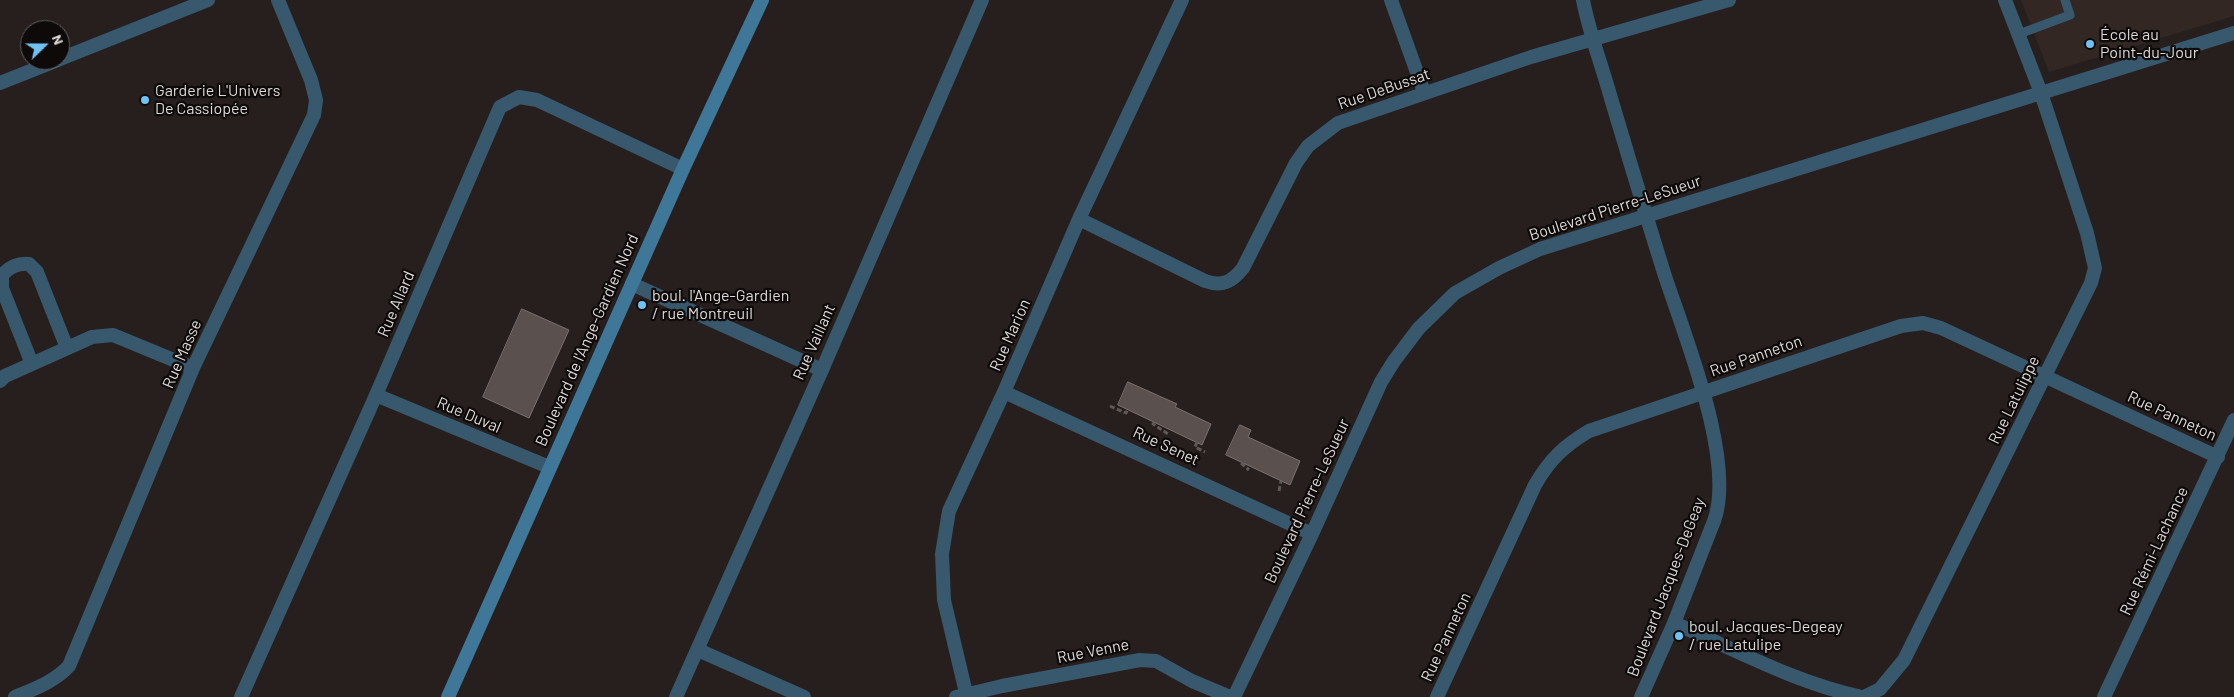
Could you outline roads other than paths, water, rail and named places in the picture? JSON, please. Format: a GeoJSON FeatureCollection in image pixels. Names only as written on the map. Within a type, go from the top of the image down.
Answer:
{"type":"FeatureCollection","features":[{"type":"Feature","properties":{"kind":"main road","name":"Boulevard de l'Ange-Gardien Nord"},"geometry":{"type":"LineString","coordinates":[[448,697],[683,169],[762,0]]}},
{"type":"Feature","properties":{"kind":"street"},"geometry":{"type":"LineString","coordinates":[[70,56],[208,0]]}},
{"type":"Feature","properties":{"kind":"street","name":"Rue Masse"},"geometry":{"type":"LineString","coordinates":[[14,697],[48,683],[60,676],[69,666],[193,368],[314,115],[316,100],[311,80],[278,0]]}},
{"type":"Feature","properties":{"kind":"street","name":"Rue Vaillant"},"geometry":{"type":"LineString","coordinates":[[676,697],[822,370],[982,0]]}},
{"type":"Feature","properties":{"kind":"street","name":"Rue Marion"},"geometry":{"type":"LineString","coordinates":[[963,696],[944,600],[942,554],[943,534],[948,511],[1004,392],[1079,219],[1182,0]]}},
{"type":"Feature","properties":{"kind":"street"},"geometry":{"type":"LineString","coordinates":[[1391,0],[1424,92]]}},
{"type":"Feature","properties":{"kind":"street","name":"Boulevard Jacques-DeGeay"},"geometry":{"type":"LineString","coordinates":[[1583,0],[1646,216],[1703,392],[1716,444],[1721,484],[1719,508],[1674,623],[1641,697]]}},
{"type":"Feature","properties":{"kind":"street","name":"Rue DeBussat"},"geometry":{"type":"LineString","coordinates":[[1079,219],[1205,281],[1216,284],[1226,283],[1236,277],[1243,268],[1296,163],[1308,146],[1338,123],[1424,92],[1594,38],[1729,0]]}},
{"type":"Feature","properties":{"kind":"street"},"geometry":{"type":"LineString","coordinates":[[2006,0],[2041,94]]}},
{"type":"Feature","properties":{"kind":"street","name":"Boulevard Pierre-LeSueur"},"geometry":{"type":"LineString","coordinates":[[1234,697],[1312,534],[1380,382],[1419,328],[1455,293],[1499,268],[1540,249],[2234,33]]}},
{"type":"Feature","properties":{"kind":"street"},"geometry":{"type":"LineString","coordinates":[[0,83],[33,70]]}},
{"type":"Feature","properties":{"kind":"street","name":"Rue Latulippe"},"geometry":{"type":"LineString","coordinates":[[1674,623],[1828,690],[1863,697],[1880,689],[1904,660],[2045,378],[2091,283],[2095,268],[2087,233],[2041,94]]}},
{"type":"Feature","properties":{"kind":"street","name":"Rue Allard"},"geometry":{"type":"LineString","coordinates":[[241,697],[376,395],[500,107],[519,97],[536,100],[683,169]]}},
{"type":"Feature","properties":{"kind":"street"},"geometry":{"type":"LineString","coordinates":[[32,364],[2,288],[2,276],[15,266],[28,264],[37,272],[67,348]]}},
{"type":"Feature","properties":{"kind":"street"},"geometry":{"type":"LineString","coordinates":[[632,284],[822,370]]}},
{"type":"Feature","properties":{"kind":"street","name":"Rue Panneton"},"geometry":{"type":"LineString","coordinates":[[1437,697],[1535,485],[1548,463],[1566,444],[1589,431],[1901,326],[1917,324],[1941,328],[2037,371],[2045,378],[2218,457]]}},
{"type":"Feature","properties":{"kind":"street"},"geometry":{"type":"LineString","coordinates":[[0,380],[5,376],[92,338],[113,335],[193,368]]}},
{"type":"Feature","properties":{"kind":"street","name":"Rue Senet"},"geometry":{"type":"LineString","coordinates":[[1004,392],[1312,534]]}},
{"type":"Feature","properties":{"kind":"street","name":"Rue Duval"},"geometry":{"type":"LineString","coordinates":[[376,395],[549,467]]}},
{"type":"Feature","properties":{"kind":"street","name":"Rue Rémi-Lachance"},"geometry":{"type":"LineString","coordinates":[[2104,697],[2234,420]]}},
{"type":"Feature","properties":{"kind":"street"},"geometry":{"type":"LineString","coordinates":[[698,650],[804,697]]}},
{"type":"Feature","properties":{"kind":"street","name":"Rue Venne"},"geometry":{"type":"LineString","coordinates":[[963,696],[1140,660],[1156,660],[1192,681],[1230,697]]}},
{"type":"Feature","properties":{"kind":"lane"},"geometry":{"type":"LineString","coordinates":[[2019,34],[2070,15],[2065,0]]}},
{"type":"Feature","properties":{"kind":"place","name":"École au Point-du-Jour"},"geometry":{"type":"Point","coordinates":[2090,44]}},
{"type":"Feature","properties":{"kind":"place","name":"Garderie L'Univers De Cassiopée"},"geometry":{"type":"Point","coordinates":[145,100]}},
{"type":"Feature","properties":{"kind":"place","name":"boul. l'Ange-Gardien / rue Montreuil"},"geometry":{"type":"Point","coordinates":[642,305]}},
{"type":"Feature","properties":{"kind":"place","name":"boul. Jacques-Degeay / rue Latulipe"},"geometry":{"type":"Point","coordinates":[1679,636]}}]}
